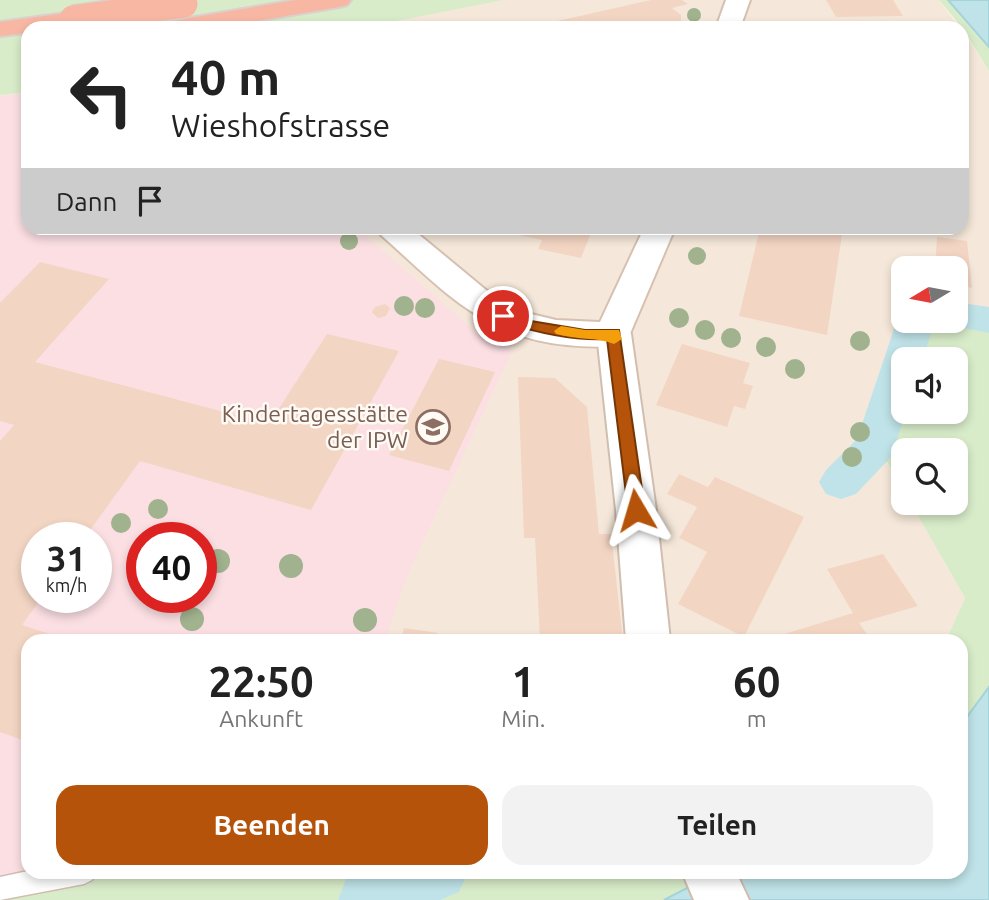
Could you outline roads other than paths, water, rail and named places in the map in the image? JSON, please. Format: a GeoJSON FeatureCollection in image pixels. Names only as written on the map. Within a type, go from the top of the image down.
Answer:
{"type":"FeatureCollection","features":[{"type":"Feature","properties":{"kind":"highway"},"geometry":{"type":"LineString","coordinates":[[58,21],[339,0]]}},
{"type":"Feature","properties":{"kind":"highway"},"geometry":{"type":"LineString","coordinates":[[181,21],[199,9]]}},
{"type":"Feature","properties":{"kind":"highway"},"geometry":{"type":"LineString","coordinates":[[0,29],[21,26]]}},
{"type":"Feature","properties":{"kind":"highway"},"geometry":{"type":"LineString","coordinates":[[0,52],[21,49]]}},
{"type":"Feature","properties":{"kind":"main road"},"geometry":{"type":"LineString","coordinates":[[116,0],[141,21]]}},
{"type":"Feature","properties":{"kind":"main road"},"geometry":{"type":"LineString","coordinates":[[730,21],[738,0]]}},
{"type":"Feature","properties":{"kind":"main road"},"geometry":{"type":"LineString","coordinates":[[400,235],[483,304],[503,316],[529,326],[585,335],[614,334]]}},
{"type":"Feature","properties":{"kind":"main road"},"geometry":{"type":"LineString","coordinates":[[647,634],[636,510],[614,334],[656,235]]}},
{"type":"Feature","properties":{"kind":"main road"},"geometry":{"type":"LineString","coordinates":[[712,879],[722,900]]}},
{"type":"Feature","properties":{"kind":"lane"},"geometry":{"type":"LineString","coordinates":[[0,889],[49,879]]}},
{"type":"Feature","properties":{"kind":"water"},"geometry":{"type":"Polygon","coordinates":[[[948,0],[989,0],[989,47],[969,21],[948,0]]]}},
{"type":"Feature","properties":{"kind":"water"},"geometry":{"type":"Polygon","coordinates":[[[989,687],[989,900],[664,900],[704,879],[968,879],[968,716],[989,687]]]}},
{"type":"Feature","properties":{"kind":"waterway"},"geometry":{"type":"LineString","coordinates":[[968,317],[989,320]]}},
{"type":"Feature","properties":{"kind":"waterway"},"geometry":{"type":"LineString","coordinates":[[841,482],[875,447],[912,333]]}},
{"type":"Feature","properties":{"kind":"waterway"},"geometry":{"type":"LineString","coordinates":[[367,900],[421,879]]}},
{"type":"Feature","properties":{"kind":"place","name":"Kindertagesstätte der IPW"},"geometry":{"type":"Point","coordinates":[433,427]}}]}
